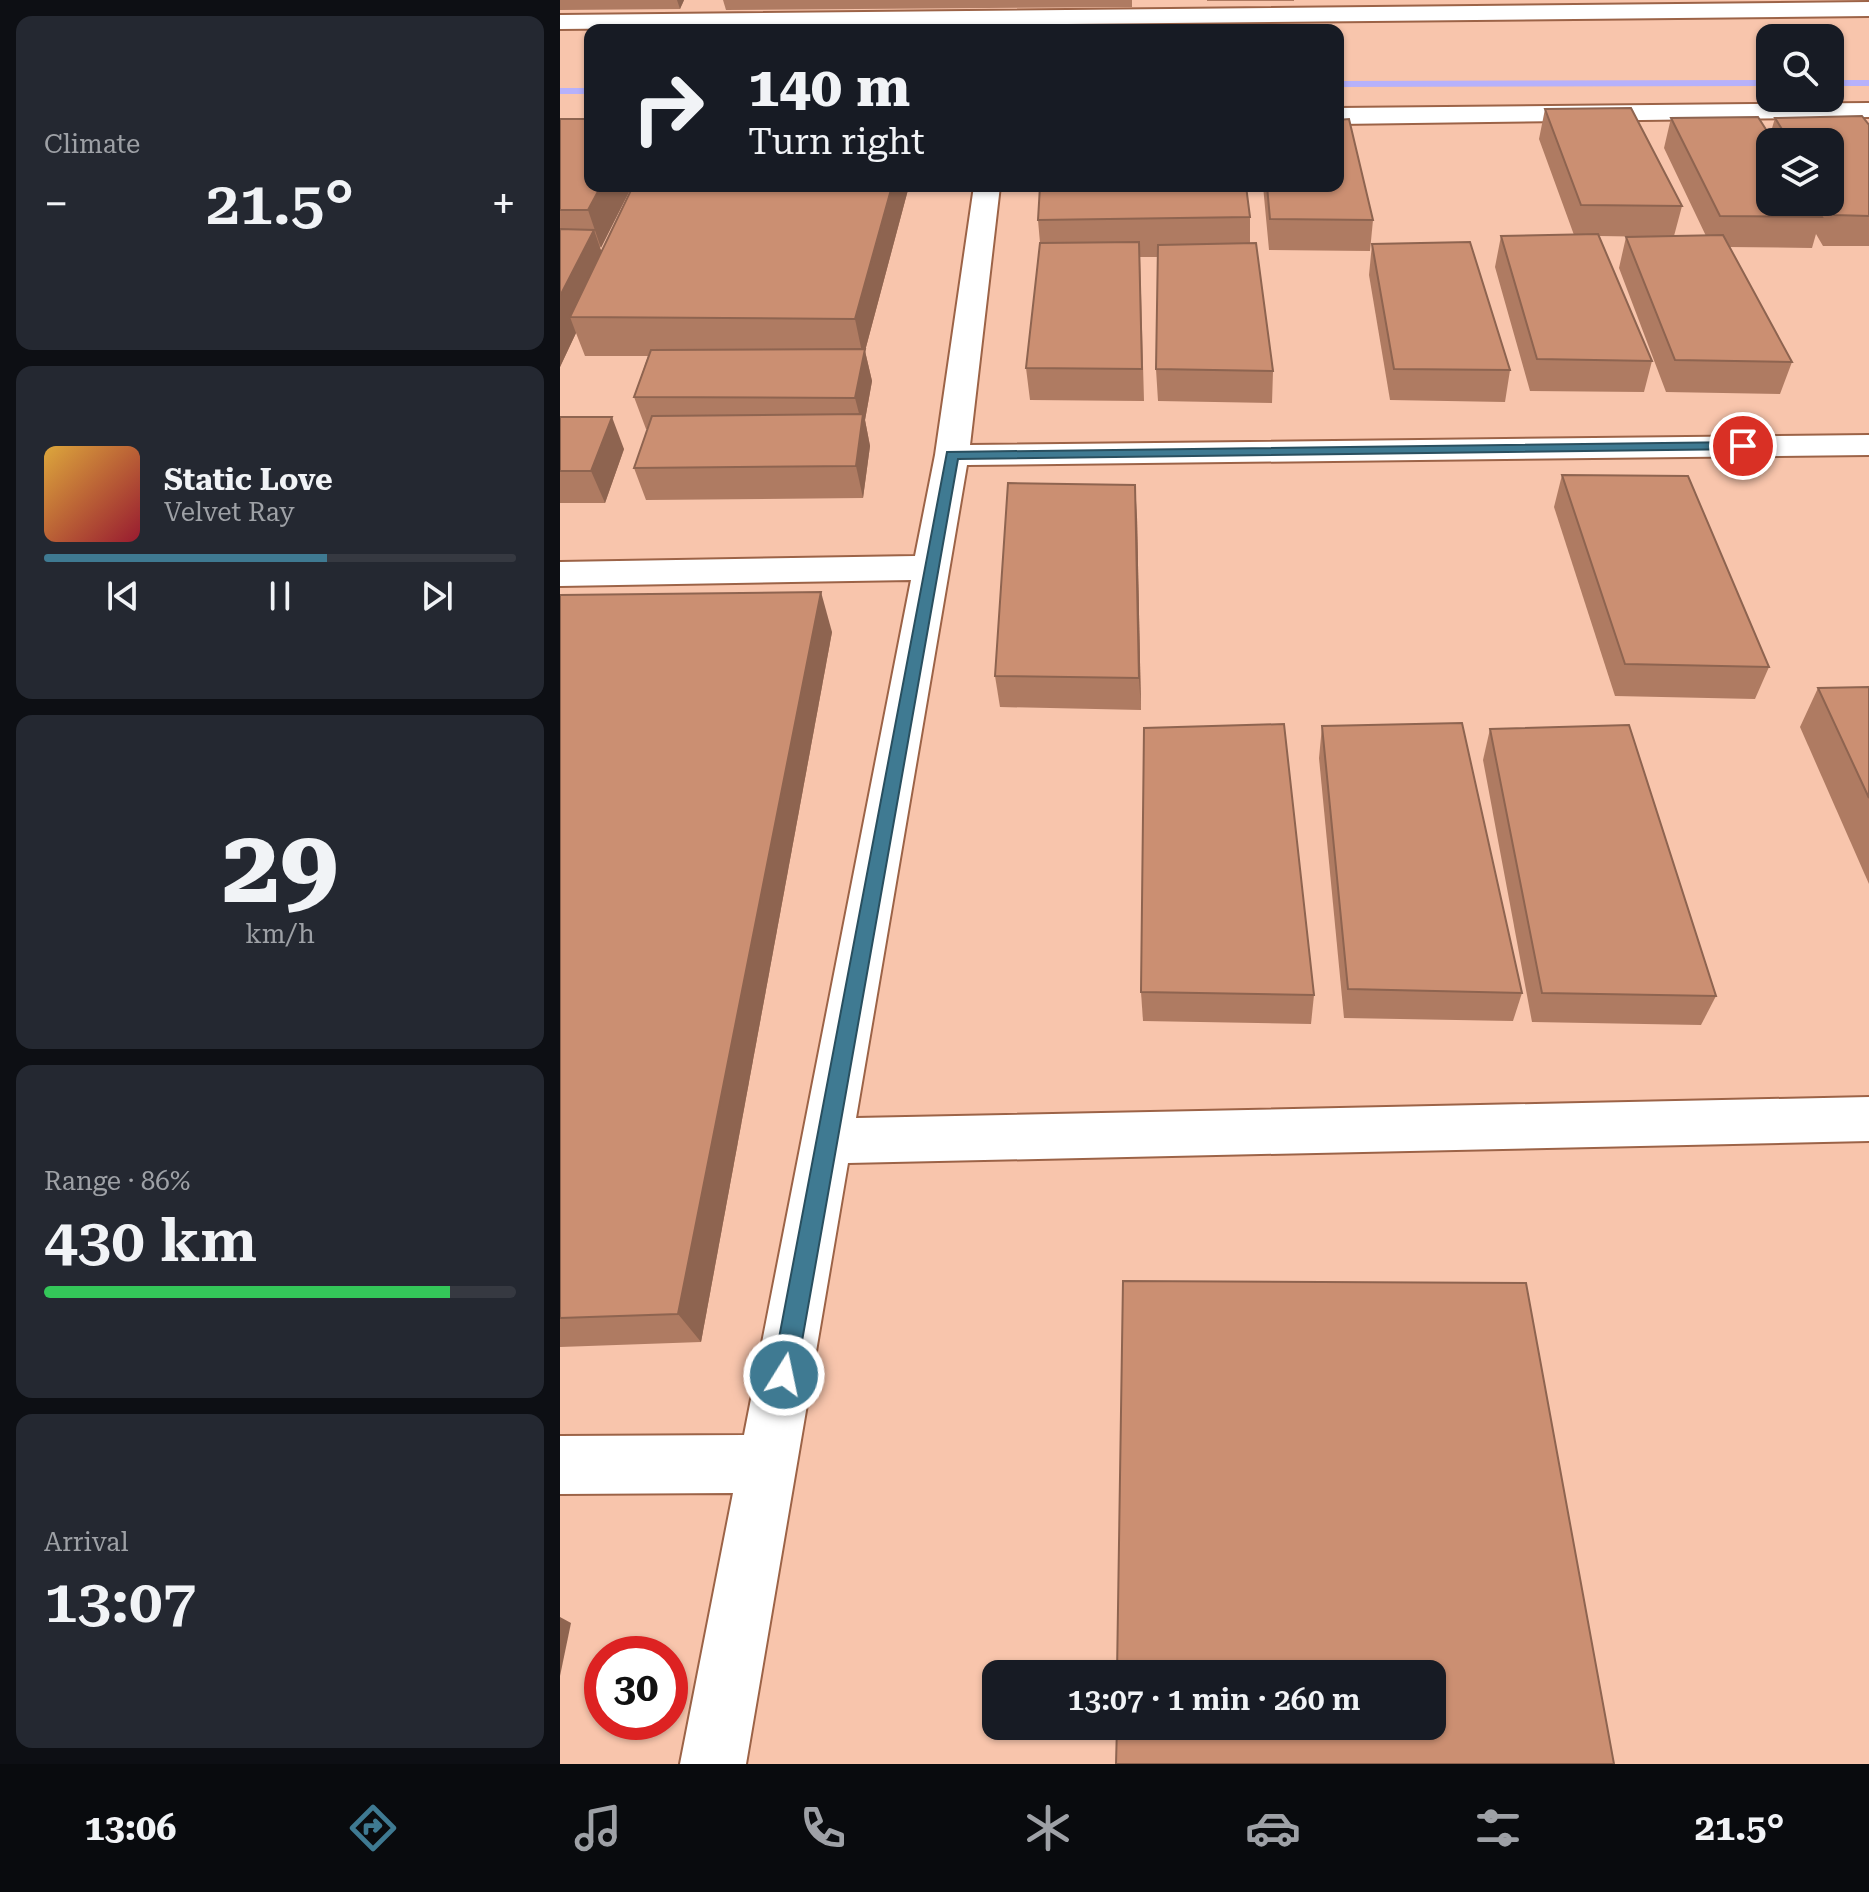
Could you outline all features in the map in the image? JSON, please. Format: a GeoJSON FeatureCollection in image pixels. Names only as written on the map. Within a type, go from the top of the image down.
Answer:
{"type":"FeatureCollection","features":[{"type":"Feature","properties":{"kind":"street"},"geometry":{"type":"LineString","coordinates":[[1440,6],[1450,42]]}},
{"type":"Feature","properties":{"kind":"street"},"geometry":{"type":"LineString","coordinates":[[560,22],[706,10],[1440,6],[1869,9]]}},
{"type":"Feature","properties":{"kind":"street"},"geometry":{"type":"LineString","coordinates":[[1344,116],[1869,110]]}},
{"type":"Feature","properties":{"kind":"street"},"geometry":{"type":"LineString","coordinates":[[713,1764],[952,455],[986,192]]}},
{"type":"Feature","properties":{"kind":"street"},"geometry":{"type":"LineString","coordinates":[[952,455],[1869,445]]}},
{"type":"Feature","properties":{"kind":"street"},"geometry":{"type":"LineString","coordinates":[[560,574],[932,568]]}},
{"type":"Feature","properties":{"kind":"street"},"geometry":{"type":"LineString","coordinates":[[827,1141],[1869,1119]]}},
{"type":"Feature","properties":{"kind":"street"},"geometry":{"type":"LineString","coordinates":[[560,1465],[768,1464]]}},
{"type":"Feature","properties":{"kind":"building"},"geometry":{"type":"Polygon","coordinates":[[[1631,108],[1682,206],[1581,205],[1545,109],[1631,108]]]}},
{"type":"Feature","properties":{"kind":"building"},"geometry":{"type":"Polygon","coordinates":[[[1862,116],[1869,125],[1869,216],[1844,215],[1844,128],[1781,128],[1775,118],[1862,116]]]}},
{"type":"Feature","properties":{"kind":"building"},"geometry":{"type":"Polygon","coordinates":[[[1758,117],[1765,128],[1756,128],[1756,216],[1822,217],[1720,216],[1671,118],[1758,117]]]}},
{"type":"Feature","properties":{"kind":"building"},"geometry":{"type":"Polygon","coordinates":[[[560,119],[584,119],[584,192],[598,192],[588,210],[560,210],[560,119]]]}},
{"type":"Feature","properties":{"kind":"building"},"geometry":{"type":"Polygon","coordinates":[[[1344,119],[1349,119],[1373,220],[1270,219],[1268,192],[1344,192],[1344,119]]]}},
{"type":"Feature","properties":{"kind":"building"},"geometry":{"type":"Polygon","coordinates":[[[630,192],[890,192],[855,319],[570,317],[630,192]]]}},
{"type":"Feature","properties":{"kind":"building"},"geometry":{"type":"Polygon","coordinates":[[[1040,192],[1247,192],[1250,217],[1038,220],[1040,192]]]}},
{"type":"Feature","properties":{"kind":"building"},"geometry":{"type":"Polygon","coordinates":[[[560,229],[594,230],[560,296],[560,229]]]}},
{"type":"Feature","properties":{"kind":"building"},"geometry":{"type":"Polygon","coordinates":[[[1598,234],[1652,361],[1537,359],[1501,236],[1598,234]]]}},
{"type":"Feature","properties":{"kind":"building"},"geometry":{"type":"Polygon","coordinates":[[[1723,235],[1792,362],[1675,360],[1626,237],[1723,235]]]}},
{"type":"Feature","properties":{"kind":"building"},"geometry":{"type":"Polygon","coordinates":[[[1139,242],[1142,369],[1026,368],[1040,243],[1139,242]]]}},
{"type":"Feature","properties":{"kind":"building"},"geometry":{"type":"Polygon","coordinates":[[[1470,242],[1510,370],[1394,369],[1372,244],[1470,242]]]}},
{"type":"Feature","properties":{"kind":"building"},"geometry":{"type":"Polygon","coordinates":[[[1256,243],[1273,371],[1156,369],[1158,245],[1256,243]]]}},
{"type":"Feature","properties":{"kind":"building"},"geometry":{"type":"Polygon","coordinates":[[[865,349],[855,398],[634,397],[651,350],[865,349]]]}},
{"type":"Feature","properties":{"kind":"building"},"geometry":{"type":"Polygon","coordinates":[[[863,414],[856,466],[634,468],[652,416],[863,414]]]}},
{"type":"Feature","properties":{"kind":"building"},"geometry":{"type":"Polygon","coordinates":[[[560,417],[612,417],[591,471],[560,471],[560,417]]]}},
{"type":"Feature","properties":{"kind":"building"},"geometry":{"type":"Polygon","coordinates":[[[1562,475],[1688,476],[1769,667],[1625,664],[1562,475]]]}},
{"type":"Feature","properties":{"kind":"building"},"geometry":{"type":"Polygon","coordinates":[[[1008,483],[1135,485],[1139,678],[995,676],[1008,483]]]}},
{"type":"Feature","properties":{"kind":"building"},"geometry":{"type":"Polygon","coordinates":[[[821,592],[678,1314],[560,1318],[560,595],[821,592]]]}},
{"type":"Feature","properties":{"kind":"building"},"geometry":{"type":"Polygon","coordinates":[[[1869,687],[1869,798],[1818,688],[1869,687]]]}},
{"type":"Feature","properties":{"kind":"building"},"geometry":{"type":"Polygon","coordinates":[[[1462,723],[1522,993],[1348,989],[1322,726],[1462,723]]]}},
{"type":"Feature","properties":{"kind":"building"},"geometry":{"type":"Polygon","coordinates":[[[1284,724],[1314,995],[1141,992],[1144,728],[1284,724]]]}},
{"type":"Feature","properties":{"kind":"building"},"geometry":{"type":"Polygon","coordinates":[[[1629,725],[1716,996],[1542,993],[1490,729],[1629,725]]]}},
{"type":"Feature","properties":{"kind":"building"},"geometry":{"type":"Polygon","coordinates":[[[1123,1281],[1526,1283],[1614,1764],[1116,1764],[1117,1740],[1446,1740],[1446,1660],[1117,1660],[1123,1281]]]}},
{"type":"Feature","properties":{"kind":"waterway"},"geometry":{"type":"LineString","coordinates":[[1344,84],[1756,83]]}},
{"type":"Feature","properties":{"kind":"waterway"},"geometry":{"type":"LineString","coordinates":[[1844,83],[1869,83]]}},
{"type":"Feature","properties":{"kind":"waterway"},"geometry":{"type":"LineString","coordinates":[[560,91],[584,91]]}},
{"type":"Feature","properties":{"kind":"route"},"geometry":{"type":"LineString","coordinates":[[784,1375],[952,455],[1743,446]]}}]}
